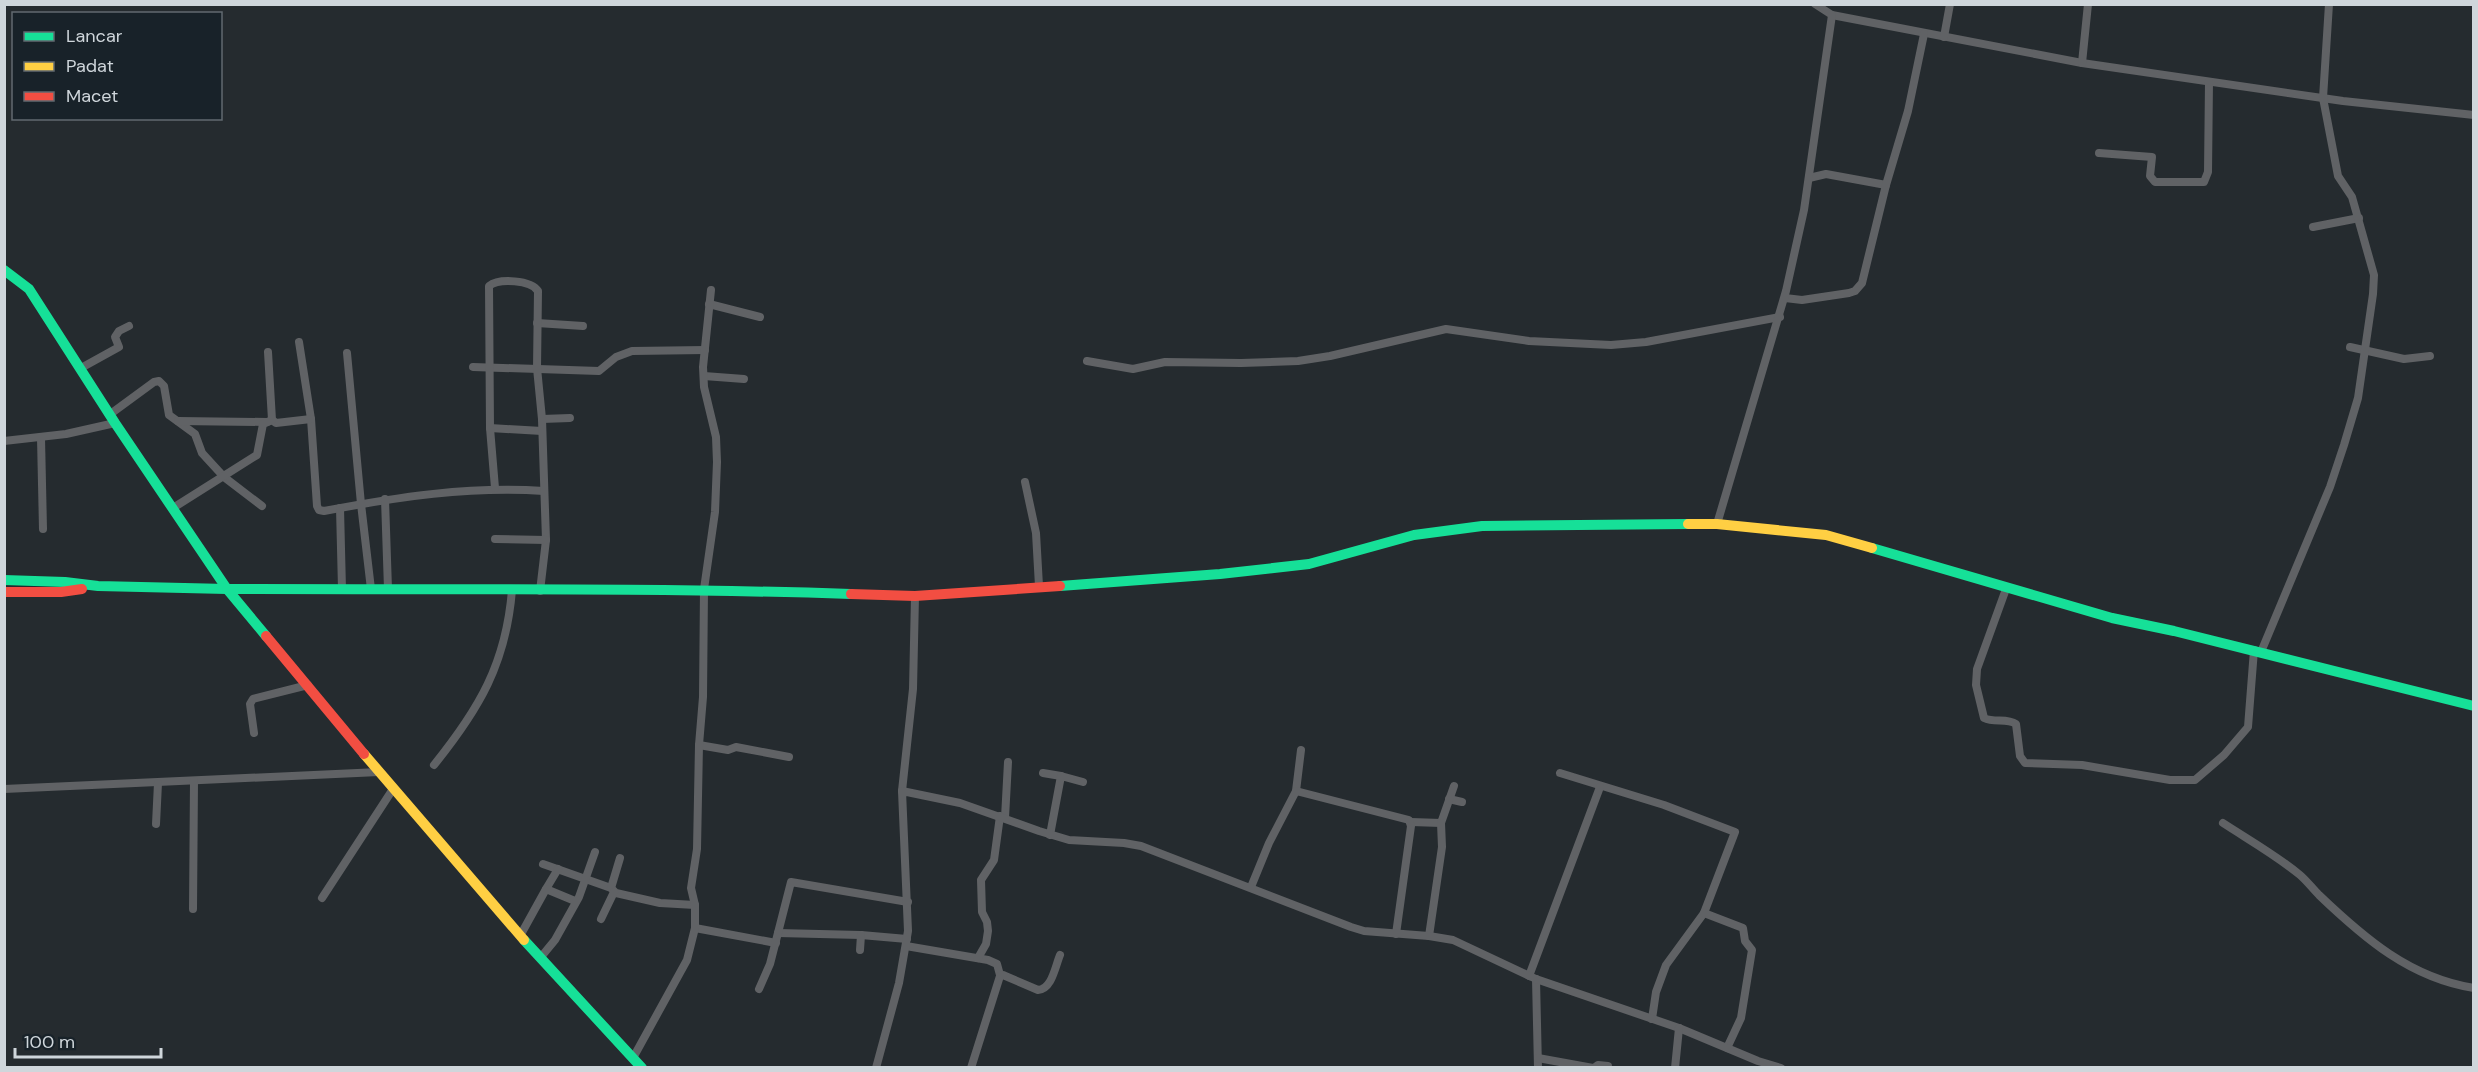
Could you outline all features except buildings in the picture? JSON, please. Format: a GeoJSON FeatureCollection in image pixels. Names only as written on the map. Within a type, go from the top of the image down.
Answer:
{"type":"FeatureCollection","features":[{"type":"Feature","properties":{"kind":"street"},"geometry":{"type":"LineString","coordinates":[[1815,4],[1833,15],[2082,63],[2323,98],[2474,116]]}},
{"type":"Feature","properties":{"kind":"street"},"geometry":{"type":"LineString","coordinates":[[1944,37],[1950,4]]}},
{"type":"Feature","properties":{"kind":"street"},"geometry":{"type":"LineString","coordinates":[[2082,63],[2088,4]]}},
{"type":"Feature","properties":{"kind":"street"},"geometry":{"type":"LineString","coordinates":[[2006,589],[1977,669],[1976,686],[1984,718],[2016,724],[2020,756],[2025,763],[2082,765],[2170,780],[2195,780],[2224,755],[2248,727],[2257,651],[2330,487],[2358,398],[2374,275],[2352,197],[2337,176],[2323,98],[2330,4]]}},
{"type":"Feature","properties":{"kind":"street"},"geometry":{"type":"LineString","coordinates":[[1717,524],[1785,298],[1809,178],[1833,15]]}},
{"type":"Feature","properties":{"kind":"street"},"geometry":{"type":"LineString","coordinates":[[1785,298],[1828,297],[1849,293],[1859,288],[1908,111],[1924,33]]}},
{"type":"Feature","properties":{"kind":"street"},"geometry":{"type":"LineString","coordinates":[[2099,153],[2152,157],[2150,176],[2155,182],[2204,182],[2208,172],[2209,82]]}},
{"type":"Feature","properties":{"kind":"street"},"geometry":{"type":"LineString","coordinates":[[1809,178],[1826,174],[1886,185]]}},
{"type":"Feature","properties":{"kind":"street"},"geometry":{"type":"LineString","coordinates":[[2313,227],[2359,218]]}},
{"type":"Feature","properties":{"kind":"street"},"geometry":{"type":"LineString","coordinates":[[4,270],[29,289],[112,419],[227,589],[393,789],[520,936],[642,1068]]}},
{"type":"Feature","properties":{"kind":"street"},"geometry":{"type":"LineString","coordinates":[[495,488],[490,428],[489,286],[492,283],[529,283],[535,286],[537,291],[537,368],[542,419],[546,540],[540,591]]}},
{"type":"Feature","properties":{"kind":"street"},"geometry":{"type":"LineString","coordinates":[[633,1058],[687,960],[695,928],[695,904],[691,888],[697,849],[699,745],[703,697],[704,589],[715,512],[717,454],[716,437],[705,395],[704,376],[711,290]]}},
{"type":"Feature","properties":{"kind":"street"},"geometry":{"type":"LineString","coordinates":[[709,304],[760,317]]}},
{"type":"Feature","properties":{"kind":"street"},"geometry":{"type":"LineString","coordinates":[[1087,361],[1133,369],[1165,362],[1298,361],[1330,356],[1446,329],[1529,341],[1611,345],[1646,342],[1780,316]]}},
{"type":"Feature","properties":{"kind":"street"},"geometry":{"type":"LineString","coordinates":[[537,323],[583,326]]}},
{"type":"Feature","properties":{"kind":"street"},"geometry":{"type":"LineString","coordinates":[[81,368],[119,347],[115,338],[116,334],[129,326]]}},
{"type":"Feature","properties":{"kind":"street"},"geometry":{"type":"LineString","coordinates":[[299,342],[311,419],[317,506],[324,511],[385,499],[495,488],[544,491]]}},
{"type":"Feature","properties":{"kind":"street"},"geometry":{"type":"LineString","coordinates":[[2350,346],[2408,360],[2430,356]]}},
{"type":"Feature","properties":{"kind":"street"},"geometry":{"type":"LineString","coordinates":[[473,367],[599,371],[616,357],[632,351],[705,350]]}},
{"type":"Feature","properties":{"kind":"street"},"geometry":{"type":"LineString","coordinates":[[268,352],[270,421]]}},
{"type":"Feature","properties":{"kind":"street"},"geometry":{"type":"LineString","coordinates":[[347,354],[371,589]]}},
{"type":"Feature","properties":{"kind":"street"},"geometry":{"type":"LineString","coordinates":[[704,376],[744,380]]}},
{"type":"Feature","properties":{"kind":"street"},"geometry":{"type":"LineString","coordinates":[[4,441],[41,438],[112,419],[157,381],[164,386],[169,415],[195,434],[202,453],[224,477],[262,506]]}},
{"type":"Feature","properties":{"kind":"street"},"geometry":{"type":"LineString","coordinates":[[542,419],[570,418]]}},
{"type":"Feature","properties":{"kind":"street"},"geometry":{"type":"LineString","coordinates":[[177,421],[270,421],[276,423],[311,419]]}},
{"type":"Feature","properties":{"kind":"street"},"geometry":{"type":"LineString","coordinates":[[173,508],[257,455],[263,424],[270,421]]}},
{"type":"Feature","properties":{"kind":"street"},"geometry":{"type":"LineString","coordinates":[[490,428],[542,431]]}},
{"type":"Feature","properties":{"kind":"street"},"geometry":{"type":"LineString","coordinates":[[41,438],[44,529]]}},
{"type":"Feature","properties":{"kind":"street"},"geometry":{"type":"LineString","coordinates":[[1025,483],[1036,533],[1040,586]]}},
{"type":"Feature","properties":{"kind":"street"},"geometry":{"type":"LineString","coordinates":[[385,499],[388,589]]}},
{"type":"Feature","properties":{"kind":"street"},"geometry":{"type":"LineString","coordinates":[[340,508],[342,589]]}},
{"type":"Feature","properties":{"kind":"street"},"geometry":{"type":"LineString","coordinates":[[4,580],[65,582],[98,586],[227,589],[540,591],[704,589],[915,596],[1197,576],[1309,564],[1419,534],[1482,526],[1717,524],[1826,535],[1865,544],[2006,589],[2112,618],[2257,651],[2474,706]]}},
{"type":"Feature","properties":{"kind":"street"},"geometry":{"type":"LineString","coordinates":[[495,539],[546,540]]}},
{"type":"Feature","properties":{"kind":"street"},"geometry":{"type":"LineString","coordinates":[[4,592],[61,592],[98,586]]}},
{"type":"Feature","properties":{"kind":"street"},"geometry":{"type":"LineString","coordinates":[[434,765],[465,725],[485,691],[509,620],[512,590]]}},
{"type":"Feature","properties":{"kind":"street"},"geometry":{"type":"LineString","coordinates":[[876,1068],[899,983],[906,943],[908,902],[902,791],[913,689],[915,596]]}},
{"type":"Feature","properties":{"kind":"street"},"geometry":{"type":"LineString","coordinates":[[254,733],[250,704],[253,699],[308,685]]}},
{"type":"Feature","properties":{"kind":"street"},"geometry":{"type":"LineString","coordinates":[[699,745],[729,750],[736,747],[789,757]]}},
{"type":"Feature","properties":{"kind":"street"},"geometry":{"type":"LineString","coordinates":[[1251,887],[1269,843],[1296,792],[1301,750]]}},
{"type":"Feature","properties":{"kind":"street"},"geometry":{"type":"LineString","coordinates":[[978,958],[986,944],[988,931],[982,912],[981,880],[994,860],[1003,817],[1008,762]]}},
{"type":"Feature","properties":{"kind":"street"},"geometry":{"type":"LineString","coordinates":[[4,789],[379,772]]}},
{"type":"Feature","properties":{"kind":"street"},"geometry":{"type":"LineString","coordinates":[[1043,773],[1083,782]]}},
{"type":"Feature","properties":{"kind":"street"},"geometry":{"type":"LineString","coordinates":[[1560,773],[1664,805],[1735,832],[1704,913],[1666,965],[1656,992],[1652,1018]]}},
{"type":"Feature","properties":{"kind":"street"},"geometry":{"type":"LineString","coordinates":[[1050,835],[1061,776]]}},
{"type":"Feature","properties":{"kind":"street"},"geometry":{"type":"LineString","coordinates":[[194,781],[194,909]]}},
{"type":"Feature","properties":{"kind":"street"},"geometry":{"type":"LineString","coordinates":[[156,824],[158,783]]}},
{"type":"Feature","properties":{"kind":"street"},"geometry":{"type":"LineString","coordinates":[[1429,936],[1442,847],[1441,823],[1454,786]]}},
{"type":"Feature","properties":{"kind":"street"},"geometry":{"type":"LineString","coordinates":[[1538,1068],[1532,977],[1600,786]]}},
{"type":"Feature","properties":{"kind":"street"},"geometry":{"type":"LineString","coordinates":[[322,898],[393,789]]}},
{"type":"Feature","properties":{"kind":"street"},"geometry":{"type":"LineString","coordinates":[[902,791],[960,803],[1050,835],[1072,840],[1141,846],[1251,887],[1311,914],[1364,931],[1429,936],[1466,945],[1532,977],[1652,1018],[1781,1068]]}},
{"type":"Feature","properties":{"kind":"street"},"geometry":{"type":"LineString","coordinates":[[1296,792],[1411,822],[1441,823]]}},
{"type":"Feature","properties":{"kind":"street"},"geometry":{"type":"LineString","coordinates":[[1449,799],[1462,802]]}},
{"type":"Feature","properties":{"kind":"street"},"geometry":{"type":"LineString","coordinates":[[1396,933],[1411,822]]}},
{"type":"Feature","properties":{"kind":"street"},"geometry":{"type":"LineString","coordinates":[[2223,823],[2274,855],[2300,875],[2386,953],[2438,981],[2472,985]]}},
{"type":"Feature","properties":{"kind":"street"},"geometry":{"type":"LineString","coordinates":[[540,957],[555,940],[586,879],[595,852]]}},
{"type":"Feature","properties":{"kind":"street"},"geometry":{"type":"LineString","coordinates":[[601,919],[612,890],[620,858]]}},
{"type":"Feature","properties":{"kind":"street"},"geometry":{"type":"LineString","coordinates":[[543,864],[612,890],[660,903],[695,904]]}},
{"type":"Feature","properties":{"kind":"street"},"geometry":{"type":"LineString","coordinates":[[520,936],[558,869]]}},
{"type":"Feature","properties":{"kind":"street"},"geometry":{"type":"LineString","coordinates":[[759,989],[776,943],[790,883],[793,881],[908,902]]}},
{"type":"Feature","properties":{"kind":"street"},"geometry":{"type":"LineString","coordinates":[[546,889],[575,901]]}},
{"type":"Feature","properties":{"kind":"street"},"geometry":{"type":"LineString","coordinates":[[1704,913],[1741,926],[1745,932],[1745,941],[1752,950],[1741,1018],[1727,1048]]}},
{"type":"Feature","properties":{"kind":"street"},"geometry":{"type":"LineString","coordinates":[[695,928],[776,943]]}},
{"type":"Feature","properties":{"kind":"street"},"geometry":{"type":"LineString","coordinates":[[778,933],[861,935],[996,963],[1000,975],[972,1068]]}},
{"type":"Feature","properties":{"kind":"street"},"geometry":{"type":"LineString","coordinates":[[860,950],[861,935]]}},
{"type":"Feature","properties":{"kind":"street"},"geometry":{"type":"LineString","coordinates":[[1000,975],[1038,990],[1044,989],[1049,985],[1060,955]]}},
{"type":"Feature","properties":{"kind":"street"},"geometry":{"type":"LineString","coordinates":[[1675,1068],[1679,1028]]}},
{"type":"Feature","properties":{"kind":"street"},"geometry":{"type":"LineString","coordinates":[[1538,1058],[1594,1068],[1598,1065],[1608,1066],[1608,1068]]}},
{"type":"Feature","properties":{"kind":"traffic: fast"},"geometry":{"type":"LineString","coordinates":[[4,270],[29,289],[115,423],[227,589],[266,636]]}},
{"type":"Feature","properties":{"kind":"traffic: fast"},"geometry":{"type":"LineString","coordinates":[[1060,586],[1220,574],[1309,564],[1414,535],[1482,526],[1688,524]]}},
{"type":"Feature","properties":{"kind":"traffic: fast"},"geometry":{"type":"LineString","coordinates":[[1872,548],[2112,618],[2174,631],[2474,706]]}},
{"type":"Feature","properties":{"kind":"traffic: fast"},"geometry":{"type":"LineString","coordinates":[[4,580],[65,582],[98,586],[227,589]]}},
{"type":"Feature","properties":{"kind":"traffic: fast"},"geometry":{"type":"LineString","coordinates":[[227,589],[617,590],[851,594]]}},
{"type":"Feature","properties":{"kind":"traffic: fast"},"geometry":{"type":"LineString","coordinates":[[524,940],[642,1068]]}},
{"type":"Feature","properties":{"kind":"traffic: slow"},"geometry":{"type":"LineString","coordinates":[[1688,524],[1717,524],[1826,535],[1872,548]]}},
{"type":"Feature","properties":{"kind":"traffic: slow"},"geometry":{"type":"LineString","coordinates":[[364,754],[524,940]]}},
{"type":"Feature","properties":{"kind":"traffic: jam"},"geometry":{"type":"LineString","coordinates":[[851,594],[915,596],[1060,586]]}},
{"type":"Feature","properties":{"kind":"traffic: jam"},"geometry":{"type":"LineString","coordinates":[[4,592],[61,592],[82,589]]}},
{"type":"Feature","properties":{"kind":"traffic: jam"},"geometry":{"type":"LineString","coordinates":[[266,636],[364,754]]}}]}
